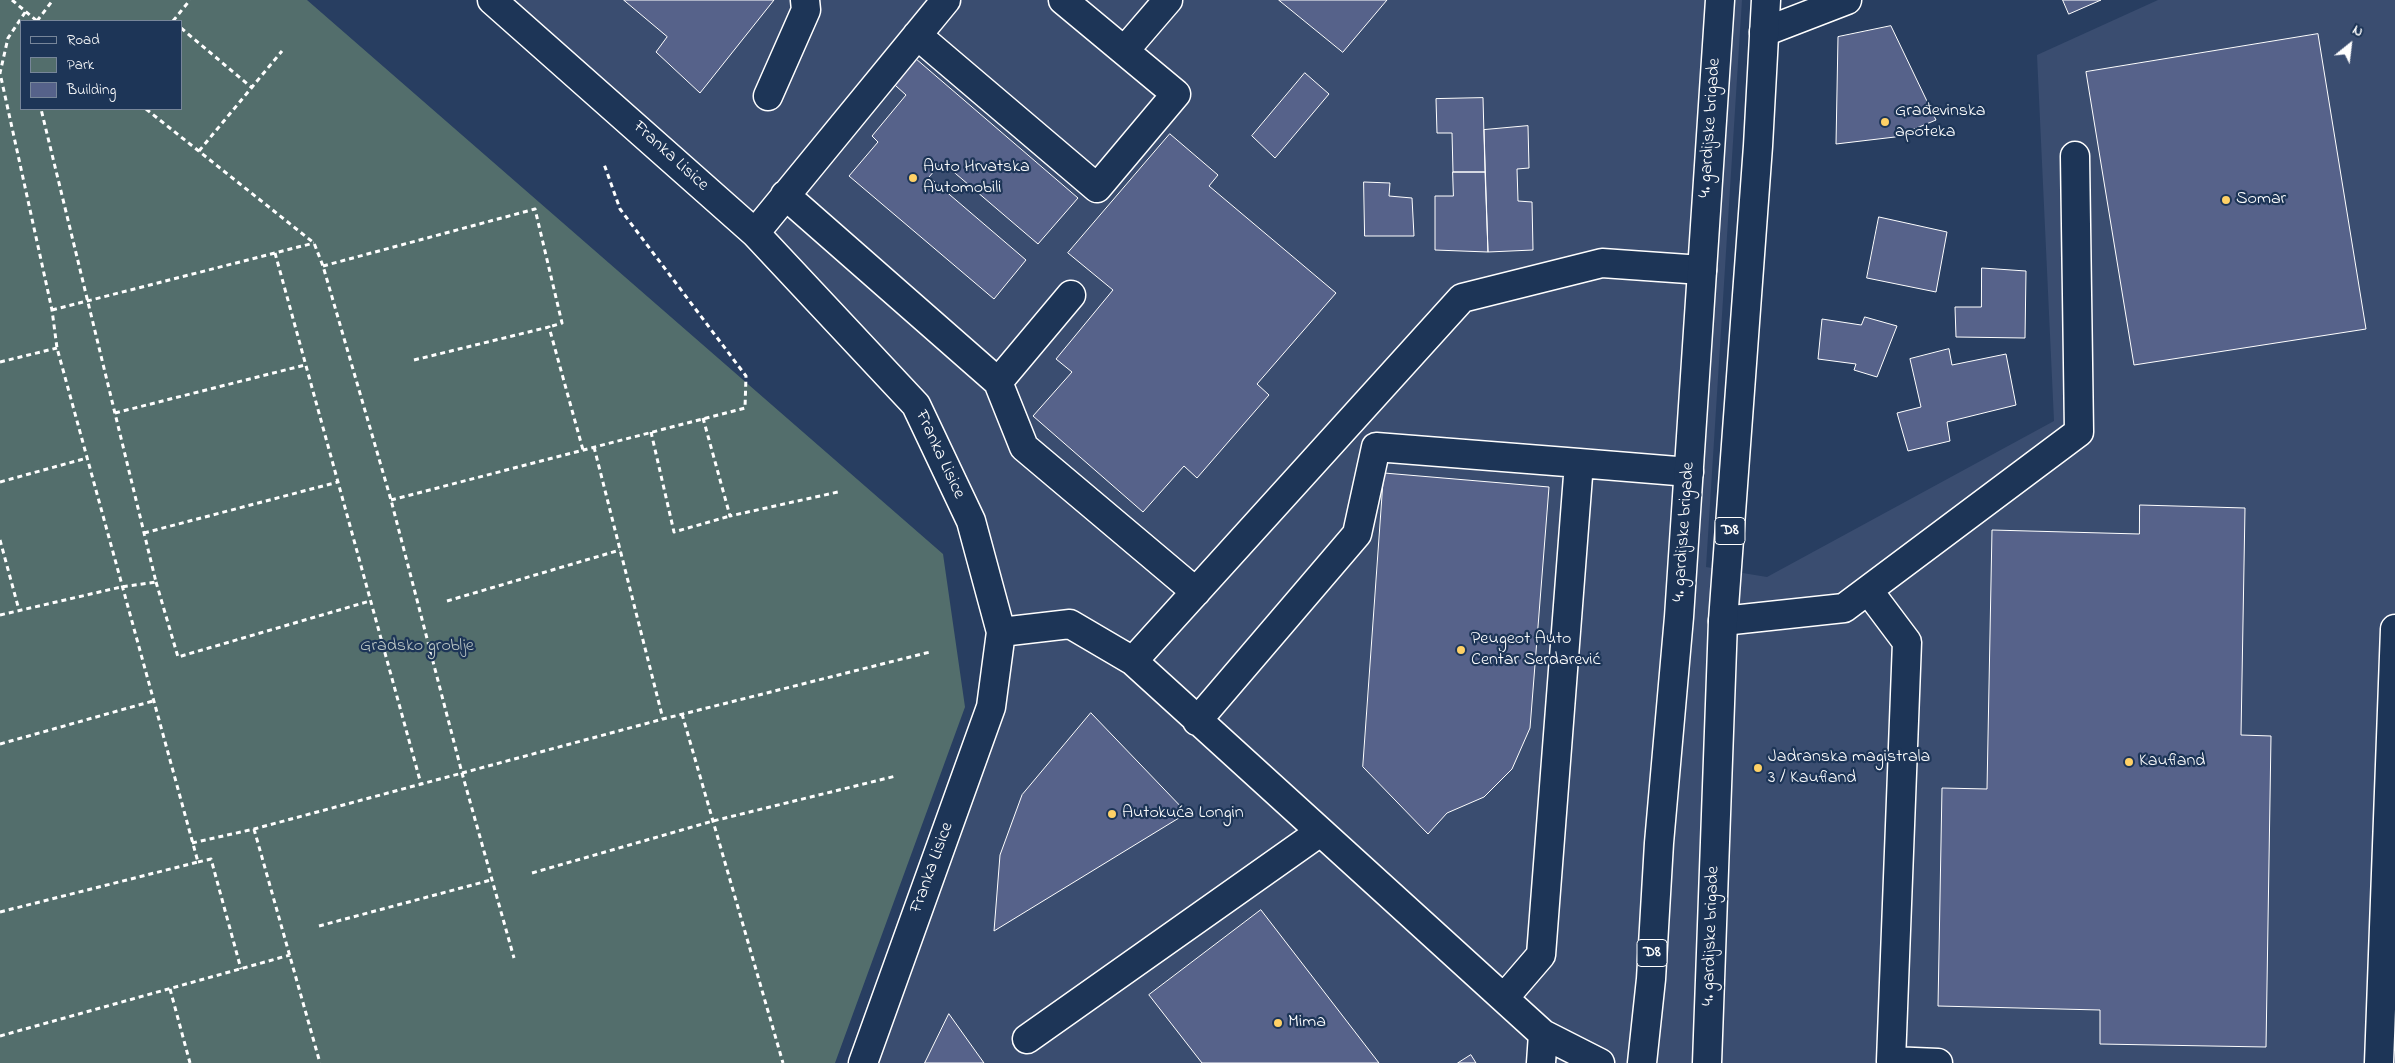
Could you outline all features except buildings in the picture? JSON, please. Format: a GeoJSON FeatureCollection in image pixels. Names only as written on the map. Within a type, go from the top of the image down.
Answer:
{"type":"FeatureCollection","features":[{"type":"Feature","properties":{"kind":"street","name":"Franka Lisice"},"geometry":{"type":"LineString","coordinates":[[492,0],[755,233],[916,404],[970,521],[1001,632],[992,707],[863,1063]]}},
{"type":"Feature","properties":{"kind":"street"},"geometry":{"type":"LineString","coordinates":[[768,96],[806,10],[805,0]]}},
{"type":"Feature","properties":{"kind":"street"},"geometry":{"type":"LineString","coordinates":[[755,233],[946,0]]}},
{"type":"Feature","properties":{"kind":"street"},"geometry":{"type":"LineString","coordinates":[[917,36],[1098,188],[1176,94],[1063,0]]}},
{"type":"Feature","properties":{"kind":"street"},"geometry":{"type":"LineString","coordinates":[[1124,50],[1168,0]]}},
{"type":"Feature","properties":{"kind":"street","name":"4. gardijske brigade"},"geometry":{"type":"LineString","coordinates":[[1642,1063],[1651,978],[1659,843],[1679,617],[1720,0]]}},
{"type":"Feature","properties":{"kind":"street","name":"4. gardijske brigade"},"geometry":{"type":"LineString","coordinates":[[1706,1063],[1724,621],[1758,146],[1766,0]]}},
{"type":"Feature","properties":{"kind":"street"},"geometry":{"type":"LineString","coordinates":[[1764,32],[1794,10],[1847,0]]}},
{"type":"Feature","properties":{"kind":"street"},"geometry":{"type":"LineString","coordinates":[[1724,621],[1844,608],[2079,432],[2075,156]]}},
{"type":"Feature","properties":{"kind":"street"},"geometry":{"type":"LineString","coordinates":[[785,195],[998,382],[1024,448],[1196,592]]}},
{"type":"Feature","properties":{"kind":"street"},"geometry":{"type":"LineString","coordinates":[[1133,661],[1462,298],[1602,263],[1702,270]]}},
{"type":"Feature","properties":{"kind":"street"},"geometry":{"type":"LineString","coordinates":[[998,382],[1071,295]]}},
{"type":"Feature","properties":{"kind":"street"},"geometry":{"type":"LineString","coordinates":[[1197,721],[1357,534],[1376,446],[1689,472]]}},
{"type":"Feature","properties":{"kind":"street"},"geometry":{"type":"LineString","coordinates":[[1504,998],[1540,954],[1579,463]]}},
{"type":"Feature","properties":{"kind":"street"},"geometry":{"type":"LineString","coordinates":[[1868,590],[1907,642],[1891,1061],[1938,1063]]}},
{"type":"Feature","properties":{"kind":"street"},"geometry":{"type":"LineString","coordinates":[[1001,632],[1070,624],[1133,661],[1543,1034],[1600,1063]]}},
{"type":"Feature","properties":{"kind":"street"},"geometry":{"type":"LineString","coordinates":[[2379,1063],[2395,629]]}},
{"type":"Feature","properties":{"kind":"street"},"geometry":{"type":"LineString","coordinates":[[1027,1039],[1320,832]]}},
{"type":"Feature","properties":{"kind":"street"},"geometry":{"type":"LineString","coordinates":[[1541,1063],[1543,1034]]}},
{"type":"Feature","properties":{"kind":"path"},"geometry":{"type":"LineString","coordinates":[[12,0],[36,20]]}},
{"type":"Feature","properties":{"kind":"path"},"geometry":{"type":"LineString","coordinates":[[38,20],[53,0]]}},
{"type":"Feature","properties":{"kind":"path"},"geometry":{"type":"LineString","coordinates":[[174,20],[190,0]]}},
{"type":"Feature","properties":{"kind":"path"},"geometry":{"type":"LineString","coordinates":[[26,11],[8,38],[0,73],[52,310],[57,348],[121,587],[198,862]]}},
{"type":"Feature","properties":{"kind":"path"},"geometry":{"type":"LineString","coordinates":[[182,29],[251,87]]}},
{"type":"Feature","properties":{"kind":"path"},"geometry":{"type":"LineString","coordinates":[[199,152],[282,51]]}},
{"type":"Feature","properties":{"kind":"path"},"geometry":{"type":"LineString","coordinates":[[41,110],[156,582],[178,657],[370,601]]}},
{"type":"Feature","properties":{"kind":"path"},"geometry":{"type":"LineString","coordinates":[[147,110],[314,243],[323,266],[391,500],[462,773],[514,958]]}},
{"type":"Feature","properties":{"kind":"path"},"geometry":{"type":"LineString","coordinates":[[391,500],[745,408],[746,376],[620,209],[604,164]]}},
{"type":"Feature","properties":{"kind":"path"},"geometry":{"type":"LineString","coordinates":[[323,266],[535,209],[562,323],[414,360]]}},
{"type":"Feature","properties":{"kind":"path"},"geometry":{"type":"LineString","coordinates":[[52,310],[314,243]]}},
{"type":"Feature","properties":{"kind":"path"},"geometry":{"type":"LineString","coordinates":[[275,253],[421,784]]}},
{"type":"Feature","properties":{"kind":"path"},"geometry":{"type":"LineString","coordinates":[[549,327],[583,450]]}},
{"type":"Feature","properties":{"kind":"path"},"geometry":{"type":"LineString","coordinates":[[0,362],[57,348]]}},
{"type":"Feature","properties":{"kind":"path"},"geometry":{"type":"LineString","coordinates":[[115,413],[306,365]]}},
{"type":"Feature","properties":{"kind":"path"},"geometry":{"type":"LineString","coordinates":[[703,418],[730,516]]}},
{"type":"Feature","properties":{"kind":"path"},"geometry":{"type":"LineString","coordinates":[[651,432],[674,532],[730,516],[838,492]]}},
{"type":"Feature","properties":{"kind":"path"},"geometry":{"type":"LineString","coordinates":[[594,447],[662,718]]}},
{"type":"Feature","properties":{"kind":"path"},"geometry":{"type":"LineString","coordinates":[[0,482],[87,458]]}},
{"type":"Feature","properties":{"kind":"path"},"geometry":{"type":"LineString","coordinates":[[144,533],[338,482]]}},
{"type":"Feature","properties":{"kind":"path"},"geometry":{"type":"LineString","coordinates":[[0,540],[19,610]]}},
{"type":"Feature","properties":{"kind":"path"},"geometry":{"type":"LineString","coordinates":[[447,601],[620,550]]}},
{"type":"Feature","properties":{"kind":"path"},"geometry":{"type":"LineString","coordinates":[[0,615],[121,587],[156,582]]}},
{"type":"Feature","properties":{"kind":"path"},"geometry":{"type":"LineString","coordinates":[[192,842],[254,829],[662,718],[930,652]]}},
{"type":"Feature","properties":{"kind":"path"},"geometry":{"type":"LineString","coordinates":[[0,744],[153,701]]}},
{"type":"Feature","properties":{"kind":"path"},"geometry":{"type":"LineString","coordinates":[[682,714],[783,1063]]}},
{"type":"Feature","properties":{"kind":"path"},"geometry":{"type":"LineString","coordinates":[[532,873],[713,821],[896,776]]}},
{"type":"Feature","properties":{"kind":"path"},"geometry":{"type":"LineString","coordinates":[[254,829],[320,1063]]}},
{"type":"Feature","properties":{"kind":"path"},"geometry":{"type":"LineString","coordinates":[[0,912],[211,858],[240,969]]}},
{"type":"Feature","properties":{"kind":"path"},"geometry":{"type":"LineString","coordinates":[[319,926],[492,880]]}},
{"type":"Feature","properties":{"kind":"path"},"geometry":{"type":"LineString","coordinates":[[0,1036],[290,954]]}},
{"type":"Feature","properties":{"kind":"path"},"geometry":{"type":"LineString","coordinates":[[170,989],[190,1063]]}},
{"type":"Feature","properties":{"kind":"shaded area"},"geometry":{"type":"Polygon","coordinates":[[[492,0],[1742,0],[1706,567],[1767,577],[2054,421],[2037,55],[2158,0],[2395,0],[2395,1063],[863,1063],[1001,632],[916,404],[492,0]]]}},
{"type":"Feature","properties":{"kind":"green space","name":"Gradsko groblje"},"geometry":{"type":"Polygon","coordinates":[[[0,0],[307,0],[943,554],[965,707],[835,1063],[0,1063],[0,0]]]}},
{"type":"Feature","properties":{"kind":"place","name":"Građevinska apoteka"},"geometry":{"type":"Point","coordinates":[1885,122]}},
{"type":"Feature","properties":{"kind":"place","name":"Auto Hrvatska Automobili"},"geometry":{"type":"Point","coordinates":[913,178]}},
{"type":"Feature","properties":{"kind":"place","name":"Somar"},"geometry":{"type":"Point","coordinates":[2226,200]}},
{"type":"Feature","properties":{"kind":"place","name":"Peugeot Auto Centar Serdarević"},"geometry":{"type":"Point","coordinates":[1461,650]}},
{"type":"Feature","properties":{"kind":"place","name":"Kaufland"},"geometry":{"type":"Point","coordinates":[2129,762]}},
{"type":"Feature","properties":{"kind":"place","name":"Jadranska magistrala 3 / Kaufland"},"geometry":{"type":"Point","coordinates":[1758,768]}},
{"type":"Feature","properties":{"kind":"place","name":"Autokuća Longin"},"geometry":{"type":"Point","coordinates":[1112,814]}},
{"type":"Feature","properties":{"kind":"place","name":"Mima"},"geometry":{"type":"Point","coordinates":[1278,1023]}}]}
